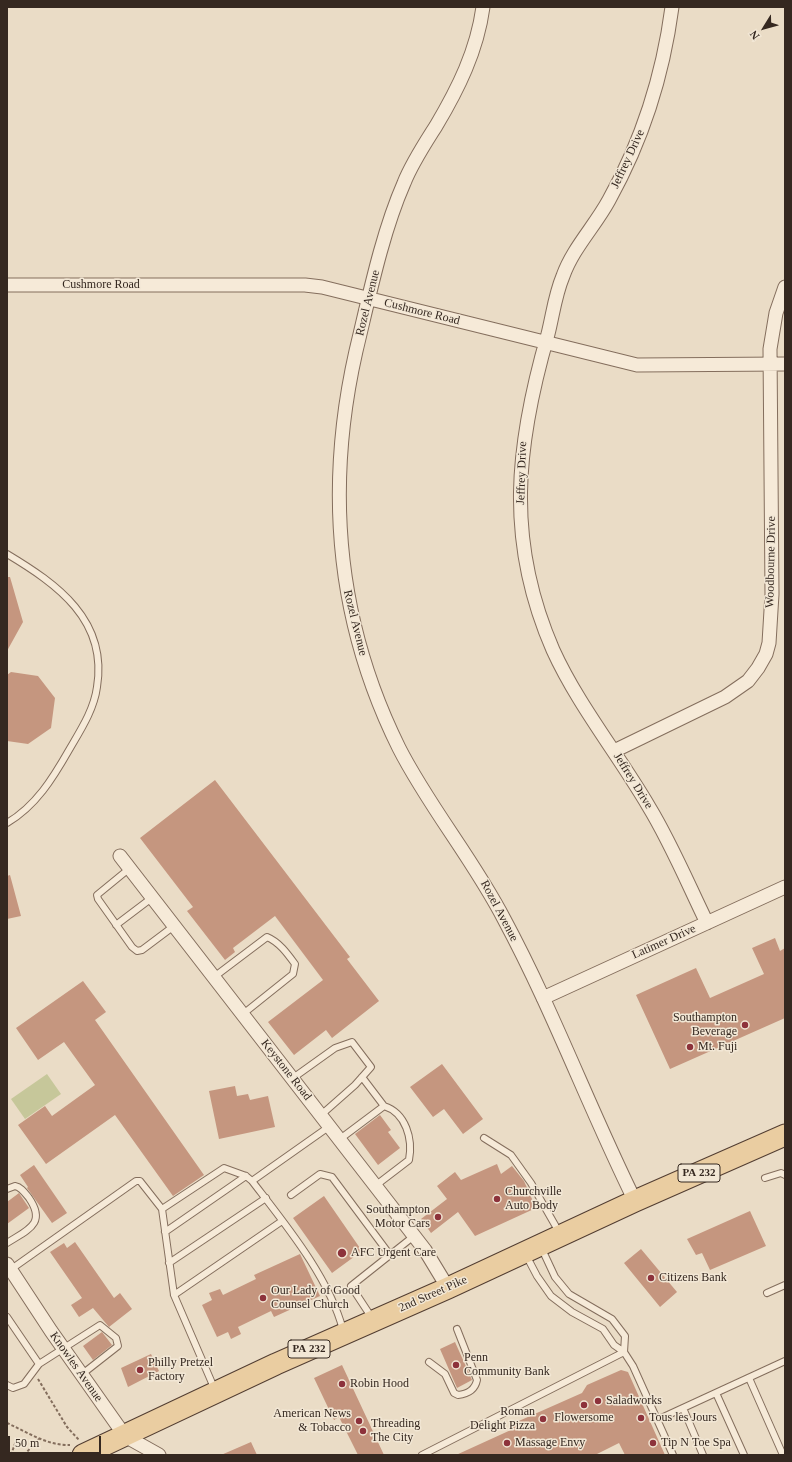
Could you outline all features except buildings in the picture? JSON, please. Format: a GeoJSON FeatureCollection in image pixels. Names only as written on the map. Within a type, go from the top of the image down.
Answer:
{"type":"FeatureCollection","features":[{"type":"Feature","properties":{"kind":"main road","name":"2nd Street Pike"},"geometry":{"type":"LineString","coordinates":[[82,1449],[125,1436],[216,1392],[448,1288],[635,1201],[785,1135]]}},
{"type":"Feature","properties":{"kind":"street","name":"Rozel Avenue"},"geometry":{"type":"LineString","coordinates":[[483,7],[476,41],[462,77],[435,128],[415,158],[396,202],[369,299],[349,385],[343,424],[338,472],[341,547],[351,611],[369,675],[383,712],[418,782],[481,877],[510,930],[543,998],[635,1201]]}},
{"type":"Feature","properties":{"kind":"street","name":"Jeffrey Drive"},"geometry":{"type":"LineString","coordinates":[[672,7],[663,63],[644,128],[617,186],[564,272],[556,296],[546,342],[538,366],[521,457],[520,482],[524,557],[533,595],[553,648],[570,683],[650,808],[707,923]]}},
{"type":"Feature","properties":{"kind":"street","name":"Cushmore Road"},"geometry":{"type":"LineString","coordinates":[[7,285],[305,285],[322,287],[636,365],[785,364]]}},
{"type":"Feature","properties":{"kind":"street","name":"Woodbourne Drive"},"geometry":{"type":"LineString","coordinates":[[614,751],[646,737],[730,694],[748,681],[766,654],[769,643],[772,594],[771,334],[776,313],[785,287]]}},
{"type":"Feature","properties":{"kind":"street","name":"Keystone Road"},"geometry":{"type":"LineString","coordinates":[[120,856],[414,1236],[434,1263],[448,1288]]}},
{"type":"Feature","properties":{"kind":"street","name":"Latimer Drive"},"geometry":{"type":"LineString","coordinates":[[543,998],[785,887]]}},
{"type":"Feature","properties":{"kind":"street","name":"Knowles Avenue"},"geometry":{"type":"LineString","coordinates":[[9,1267],[63,1349],[125,1436],[159,1455]]}},
{"type":"Feature","properties":{"kind":"lane"},"geometry":{"type":"LineString","coordinates":[[7,554],[39,573],[58,588],[74,604],[95,646],[98,665],[97,687],[89,713],[55,776],[29,808],[7,823]]}},
{"type":"Feature","properties":{"kind":"lane"},"geometry":{"type":"LineString","coordinates":[[130,868],[97,895],[98,899],[132,947],[137,951],[142,950],[174,926]]}},
{"type":"Feature","properties":{"kind":"lane"},"geometry":{"type":"LineString","coordinates":[[116,925],[153,897]]}},
{"type":"Feature","properties":{"kind":"lane"},"geometry":{"type":"LineString","coordinates":[[214,977],[267,937],[275,940],[295,964],[293,974],[243,1014]]}},
{"type":"Feature","properties":{"kind":"lane"},"geometry":{"type":"LineString","coordinates":[[293,1078],[335,1048],[352,1042],[371,1067],[321,1115]]}},
{"type":"Feature","properties":{"kind":"lane"},"geometry":{"type":"LineString","coordinates":[[362,1077],[384,1106],[391,1108],[402,1119],[408,1131],[411,1148],[409,1160],[375,1186]]}},
{"type":"Feature","properties":{"kind":"lane"},"geometry":{"type":"LineString","coordinates":[[340,1139],[384,1106]]}},
{"type":"Feature","properties":{"kind":"lane"},"geometry":{"type":"LineString","coordinates":[[252,1180],[330,1126]]}},
{"type":"Feature","properties":{"kind":"lane"},"geometry":{"type":"LineString","coordinates":[[484,1138],[511,1155],[531,1183],[561,1235]]}},
{"type":"Feature","properties":{"kind":"lane"},"geometry":{"type":"LineString","coordinates":[[162,1209],[224,1168],[246,1176],[252,1180],[304,1250],[336,1306],[344,1334]]}},
{"type":"Feature","properties":{"kind":"lane"},"geometry":{"type":"LineString","coordinates":[[765,1178],[781,1173],[785,1175]]}},
{"type":"Feature","properties":{"kind":"lane"},"geometry":{"type":"LineString","coordinates":[[291,1195],[320,1174],[332,1177],[390,1255]]}},
{"type":"Feature","properties":{"kind":"lane"},"geometry":{"type":"LineString","coordinates":[[166,1232],[246,1176]]}},
{"type":"Feature","properties":{"kind":"lane"},"geometry":{"type":"LineString","coordinates":[[9,1267],[136,1181],[140,1180],[145,1184],[162,1209],[174,1295],[216,1392]]}},
{"type":"Feature","properties":{"kind":"lane"},"geometry":{"type":"LineString","coordinates":[[7,1189],[15,1186],[22,1190],[37,1212],[36,1220],[32,1225],[7,1243]]}},
{"type":"Feature","properties":{"kind":"lane"},"geometry":{"type":"LineString","coordinates":[[169,1263],[266,1198]]}},
{"type":"Feature","properties":{"kind":"lane"},"geometry":{"type":"LineString","coordinates":[[174,1295],[282,1221]]}},
{"type":"Feature","properties":{"kind":"lane"},"geometry":{"type":"LineString","coordinates":[[374,1321],[351,1286],[414,1236]]}},
{"type":"Feature","properties":{"kind":"lane"},"geometry":{"type":"LineString","coordinates":[[532,1248],[569,1294],[612,1319],[625,1336],[624,1352]]}},
{"type":"Feature","properties":{"kind":"lane"},"geometry":{"type":"LineString","coordinates":[[532,1248],[537,1276],[551,1296],[572,1312],[603,1329],[614,1345],[624,1352],[633,1366],[673,1455]]}},
{"type":"Feature","properties":{"kind":"lane"},"geometry":{"type":"LineString","coordinates":[[767,1293],[785,1285]]}},
{"type":"Feature","properties":{"kind":"lane"},"geometry":{"type":"LineString","coordinates":[[7,1317],[39,1364]]}},
{"type":"Feature","properties":{"kind":"lane"},"geometry":{"type":"LineString","coordinates":[[7,1385],[13,1388],[24,1384],[32,1371],[39,1364],[100,1325],[116,1338],[118,1346],[81,1375]]}},
{"type":"Feature","properties":{"kind":"lane"},"geometry":{"type":"LineString","coordinates":[[429,1362],[445,1374],[454,1393],[458,1395],[476,1387],[477,1380],[457,1329]]}},
{"type":"Feature","properties":{"kind":"lane"},"geometry":{"type":"LineString","coordinates":[[422,1455],[624,1352]]}},
{"type":"Feature","properties":{"kind":"lane"},"geometry":{"type":"LineString","coordinates":[[657,1420],[785,1361]]}},
{"type":"Feature","properties":{"kind":"lane"},"geometry":{"type":"LineString","coordinates":[[749,1378],[783,1455]]}},
{"type":"Feature","properties":{"kind":"lane"},"geometry":{"type":"LineString","coordinates":[[716,1393],[744,1455]]}},
{"type":"Feature","properties":{"kind":"lane"},"geometry":{"type":"LineString","coordinates":[[683,1408],[703,1455]]}},
{"type":"Feature","properties":{"kind":"path"},"geometry":{"type":"LineString","coordinates":[[32,1371],[82,1449]]}},
{"type":"Feature","properties":{"kind":"path"},"geometry":{"type":"LineString","coordinates":[[7,1423],[40,1439],[60,1445]]}},
{"type":"Feature","properties":{"kind":"path"},"geometry":{"type":"LineString","coordinates":[[11,1455],[17,1438]]}},
{"type":"Feature","properties":{"kind":"path"},"geometry":{"type":"LineString","coordinates":[[24,1455],[40,1439]]}},
{"type":"Feature","properties":{"kind":"green space"},"geometry":{"type":"Polygon","coordinates":[[[47,1074],[61,1094],[25,1119],[11,1099],[47,1074]]]}},
{"type":"Feature","properties":{"kind":"place","name":"Southampton Beverage"},"geometry":{"type":"Point","coordinates":[745,1025]}},
{"type":"Feature","properties":{"kind":"place","name":"Mt. Fuji"},"geometry":{"type":"Point","coordinates":[690,1047]}},
{"type":"Feature","properties":{"kind":"place","name":"Churchville Auto Body"},"geometry":{"type":"Point","coordinates":[497,1199]}},
{"type":"Feature","properties":{"kind":"place","name":"Southampton Motor Cars"},"geometry":{"type":"Point","coordinates":[438,1217]}},
{"type":"Feature","properties":{"kind":"place","name":"AFC Urgent Care"},"geometry":{"type":"Point","coordinates":[342,1253]}},
{"type":"Feature","properties":{"kind":"place","name":"Citizens Bank"},"geometry":{"type":"Point","coordinates":[651,1278]}},
{"type":"Feature","properties":{"kind":"place","name":"Our Lady of Good Counsel Church"},"geometry":{"type":"Point","coordinates":[263,1298]}},
{"type":"Feature","properties":{"kind":"place","name":"Penn Community Bank"},"geometry":{"type":"Point","coordinates":[456,1365]}},
{"type":"Feature","properties":{"kind":"place","name":"Philly Pretzel Factory"},"geometry":{"type":"Point","coordinates":[140,1370]}},
{"type":"Feature","properties":{"kind":"place","name":"Robin Hood"},"geometry":{"type":"Point","coordinates":[342,1384]}},
{"type":"Feature","properties":{"kind":"place","name":"Saladworks"},"geometry":{"type":"Point","coordinates":[598,1401]}},
{"type":"Feature","properties":{"kind":"place","name":"Flowersome"},"geometry":{"type":"Point","coordinates":[584,1405]}},
{"type":"Feature","properties":{"kind":"place","name":"Tous les Jours"},"geometry":{"type":"Point","coordinates":[641,1418]}},
{"type":"Feature","properties":{"kind":"place","name":"Roman Delight Pizza"},"geometry":{"type":"Point","coordinates":[543,1419]}},
{"type":"Feature","properties":{"kind":"place","name":"American News & Tobacco"},"geometry":{"type":"Point","coordinates":[359,1421]}},
{"type":"Feature","properties":{"kind":"place","name":"Threading The City"},"geometry":{"type":"Point","coordinates":[363,1431]}},
{"type":"Feature","properties":{"kind":"place","name":"Massage Envy"},"geometry":{"type":"Point","coordinates":[507,1443]}},
{"type":"Feature","properties":{"kind":"place","name":"Tip N Toe Spa"},"geometry":{"type":"Point","coordinates":[653,1443]}}]}
